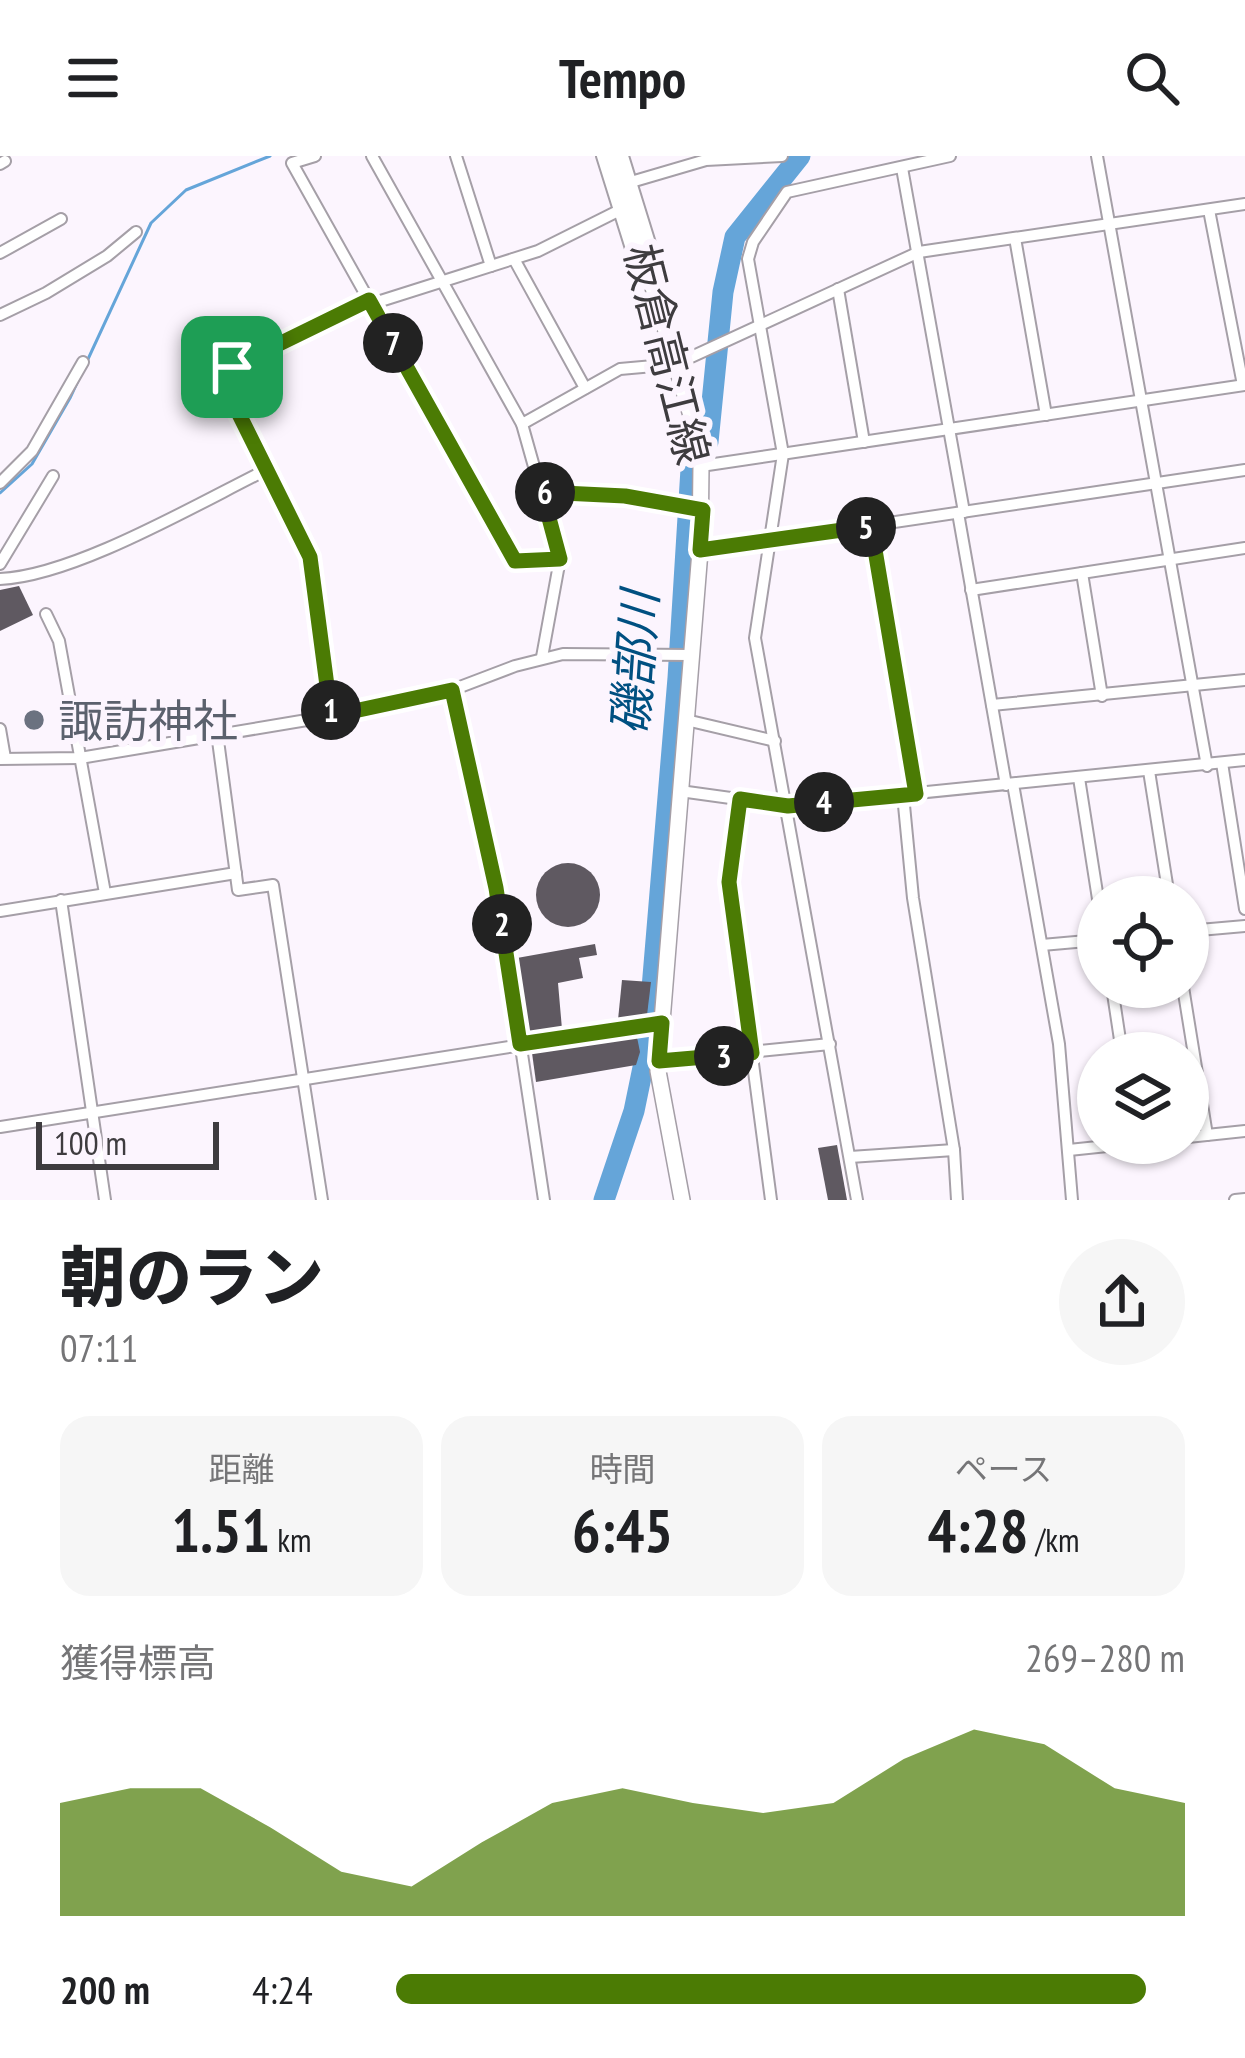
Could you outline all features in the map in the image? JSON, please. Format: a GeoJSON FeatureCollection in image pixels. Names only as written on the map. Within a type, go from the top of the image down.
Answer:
{"type":"FeatureCollection","features":[{"type":"Feature","properties":{"kind":"main road","name":"板倉高江線"},"geometry":{"type":"LineString","coordinates":[[619,156],[701,466],[703,510],[659,1061],[682,1200]]}},
{"type":"Feature","properties":{"kind":"street"},"geometry":{"type":"LineString","coordinates":[[315,156],[292,163],[515,561],[560,559]]}},
{"type":"Feature","properties":{"kind":"street"},"geometry":{"type":"LineString","coordinates":[[371,156],[522,424],[560,559],[542,657]]}},
{"type":"Feature","properties":{"kind":"street"},"geometry":{"type":"LineString","coordinates":[[456,156],[491,266]]}},
{"type":"Feature","properties":{"kind":"street"},"geometry":{"type":"LineString","coordinates":[[602,156],[633,255],[648,264],[652,253],[619,156]]}},
{"type":"Feature","properties":{"kind":"street"},"geometry":{"type":"LineString","coordinates":[[631,182],[706,160],[782,156]]}},
{"type":"Feature","properties":{"kind":"street"},"geometry":{"type":"LineString","coordinates":[[857,1200],[755,638],[783,454],[748,259],[753,242],[787,192],[950,156]]}},
{"type":"Feature","properties":{"kind":"street"},"geometry":{"type":"LineString","coordinates":[[1096,156],[1207,766]]}},
{"type":"Feature","properties":{"kind":"street"},"geometry":{"type":"LineString","coordinates":[[902,168],[950,429],[971,590],[1059,1044],[1072,1200]]}},
{"type":"Feature","properties":{"kind":"street"},"geometry":{"type":"LineString","coordinates":[[522,424],[620,369],[676,364],[919,252],[1245,204]]}},
{"type":"Feature","properties":{"kind":"street"},"geometry":{"type":"LineString","coordinates":[[331,716],[310,557],[224,384],[226,372],[370,302],[514,259],[565,240],[620,210]]}},
{"type":"Feature","properties":{"kind":"street"},"geometry":{"type":"LineString","coordinates":[[701,466],[1244,385],[1209,210]]}},
{"type":"Feature","properties":{"kind":"street"},"geometry":{"type":"LineString","coordinates":[[0,253],[61,220]]}},
{"type":"Feature","properties":{"kind":"street"},"geometry":{"type":"LineString","coordinates":[[0,315],[87,268],[136,232]]}},
{"type":"Feature","properties":{"kind":"street"},"geometry":{"type":"LineString","coordinates":[[1015,238],[1046,415]]}},
{"type":"Feature","properties":{"kind":"street"},"geometry":{"type":"LineString","coordinates":[[514,259],[585,388]]}},
{"type":"Feature","properties":{"kind":"street"},"geometry":{"type":"LineString","coordinates":[[838,289],[864,442]]}},
{"type":"Feature","properties":{"kind":"street"},"geometry":{"type":"LineString","coordinates":[[0,483],[32,451],[83,362]]}},
{"type":"Feature","properties":{"kind":"street"},"geometry":{"type":"LineString","coordinates":[[0,579],[21,578],[69,563],[266,470]]}},
{"type":"Feature","properties":{"kind":"street"},"geometry":{"type":"LineString","coordinates":[[700,550],[1245,470]]}},
{"type":"Feature","properties":{"kind":"street"},"geometry":{"type":"LineString","coordinates":[[0,564],[53,476]]}},
{"type":"Feature","properties":{"kind":"street"},"geometry":{"type":"LineString","coordinates":[[542,492],[607,494],[703,510]]}},
{"type":"Feature","properties":{"kind":"street"},"geometry":{"type":"LineString","coordinates":[[871,526],[909,794],[913,898],[954,1150],[957,1200]]}},
{"type":"Feature","properties":{"kind":"street"},"geometry":{"type":"LineString","coordinates":[[971,590],[1245,548]]}},
{"type":"Feature","properties":{"kind":"street"},"geometry":{"type":"LineString","coordinates":[[1082,573],[1102,696]]}},
{"type":"Feature","properties":{"kind":"street"},"geometry":{"type":"LineString","coordinates":[[46,614],[59,641],[106,893]]}},
{"type":"Feature","properties":{"kind":"street"},"geometry":{"type":"LineString","coordinates":[[0,729],[3,758],[80,758],[331,716],[452,690],[542,657],[692,655]]}},
{"type":"Feature","properties":{"kind":"street"},"geometry":{"type":"LineString","coordinates":[[992,705],[1245,680]]}},
{"type":"Feature","properties":{"kind":"street"},"geometry":{"type":"LineString","coordinates":[[452,690],[496,888],[544,1200]]}},
{"type":"Feature","properties":{"kind":"street"},"geometry":{"type":"LineString","coordinates":[[686,720],[775,741]]}},
{"type":"Feature","properties":{"kind":"street"},"geometry":{"type":"LineString","coordinates":[[217,733],[238,890],[273,885],[322,1200]]}},
{"type":"Feature","properties":{"kind":"street"},"geometry":{"type":"LineString","coordinates":[[680,791],[788,806],[1245,760]]}},
{"type":"Feature","properties":{"kind":"street"},"geometry":{"type":"LineString","coordinates":[[1222,764],[1245,909]]}},
{"type":"Feature","properties":{"kind":"street"},"geometry":{"type":"LineString","coordinates":[[1149,771],[1166,876]]}},
{"type":"Feature","properties":{"kind":"street"},"geometry":{"type":"LineString","coordinates":[[1079,778],[1094,876]]}},
{"type":"Feature","properties":{"kind":"street"},"geometry":{"type":"LineString","coordinates":[[740,799],[729,882],[771,1200]]}},
{"type":"Feature","properties":{"kind":"street"},"geometry":{"type":"LineString","coordinates":[[1231,819],[1245,817]]}},
{"type":"Feature","properties":{"kind":"street"},"geometry":{"type":"LineString","coordinates":[[0,911],[236,873]]}},
{"type":"Feature","properties":{"kind":"street"},"geometry":{"type":"LineString","coordinates":[[61,900],[105,1200]]}},
{"type":"Feature","properties":{"kind":"street"},"geometry":{"type":"LineString","coordinates":[[1209,929],[1245,926]]}},
{"type":"Feature","properties":{"kind":"street"},"geometry":{"type":"LineString","coordinates":[[1042,945],[1077,942]]}},
{"type":"Feature","properties":{"kind":"street"},"geometry":{"type":"LineString","coordinates":[[0,1126],[662,1023]]}},
{"type":"Feature","properties":{"kind":"street"},"geometry":{"type":"LineString","coordinates":[[659,1061],[830,1044]]}},
{"type":"Feature","properties":{"kind":"street"},"geometry":{"type":"LineString","coordinates":[[1209,1136],[1245,1131]]}},
{"type":"Feature","properties":{"kind":"street"},"geometry":{"type":"LineString","coordinates":[[1069,1150],[1077,1149]]}},
{"type":"Feature","properties":{"kind":"street"},"geometry":{"type":"LineString","coordinates":[[850,1157],[954,1150]]}},
{"type":"Feature","properties":{"kind":"street"},"geometry":{"type":"LineString","coordinates":[[1235,1200],[1245,1199]]}},
{"type":"Feature","properties":{"kind":"building"},"geometry":{"type":"Polygon","coordinates":[[[19,586],[33,615],[0,631],[0,590],[19,586]]]}},
{"type":"Feature","properties":{"kind":"building"},"geometry":{"type":"Polygon","coordinates":[[[568,863],[590,873],[600,895],[590,917],[568,927],[546,917],[536,895],[546,873],[568,863]]]}},
{"type":"Feature","properties":{"kind":"building"},"geometry":{"type":"Polygon","coordinates":[[[595,944],[597,955],[579,958],[583,978],[558,983],[562,1029],[529,1034],[517,958],[595,944]]]}},
{"type":"Feature","properties":{"kind":"building"},"geometry":{"type":"Polygon","coordinates":[[[622,980],[651,982],[647,1015],[618,1020],[622,980]]]}},
{"type":"Feature","properties":{"kind":"building"},"geometry":{"type":"Polygon","coordinates":[[[637,1037],[636,1065],[536,1082],[532,1053],[637,1037]]]}},
{"type":"Feature","properties":{"kind":"building"},"geometry":{"type":"Polygon","coordinates":[[[837,1145],[847,1200],[828,1200],[818,1148],[837,1145]]]}},
{"type":"Feature","properties":{"kind":"waterway"},"geometry":{"type":"LineString","coordinates":[[0,493],[32,464],[70,398],[151,223],[186,190],[270,156]]}},
{"type":"Feature","properties":{"kind":"waterway","name":"磯部川"},"geometry":{"type":"LineString","coordinates":[[604,1200],[634,1111],[647,1048],[691,469],[708,442],[723,292],[735,237],[800,156]]}},
{"type":"Feature","properties":{"kind":"place","name":"諏訪神社"},"geometry":{"type":"Point","coordinates":[34,720]}},
{"type":"Feature","properties":{"kind":"route"},"geometry":{"type":"LineString","coordinates":[[369,300],[515,561],[560,559],[542,492],[625,496],[703,510],[700,550],[871,526],[916,794],[788,806],[740,799],[729,882],[752,1053],[659,1061],[662,1023],[520,1044],[496,888],[452,690],[331,716],[310,557],[224,384],[232,367],[369,300]]}}]}
